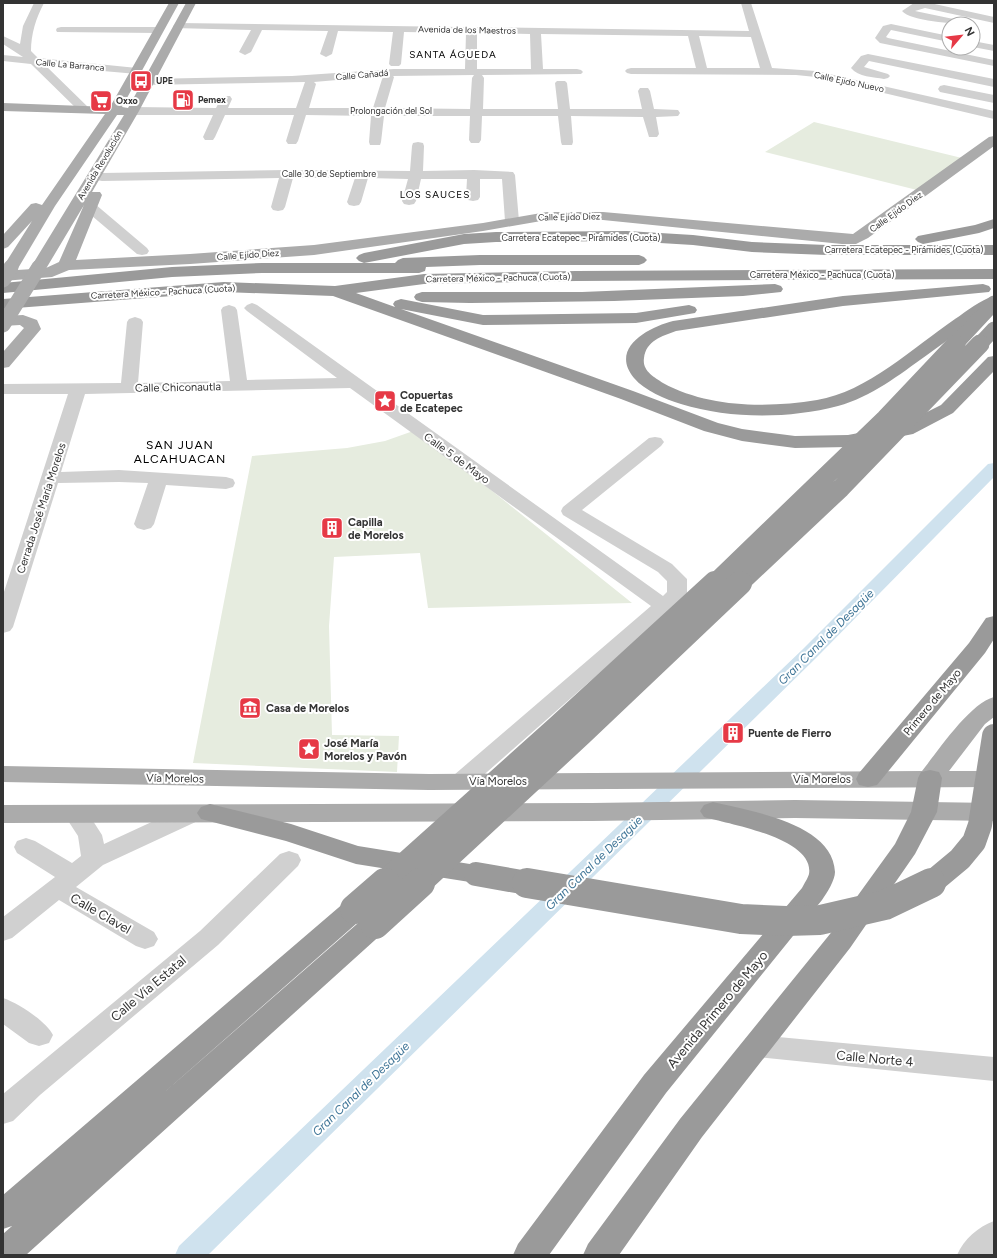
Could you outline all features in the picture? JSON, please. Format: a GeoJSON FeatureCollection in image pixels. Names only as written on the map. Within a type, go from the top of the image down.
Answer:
{"type":"FeatureCollection","features":[{"type":"Feature","properties":{"kind":"highway"},"geometry":{"type":"LineString","coordinates":[[290,268],[372,257],[462,236],[496,233],[653,232],[828,246],[882,244],[934,238],[979,229],[994,223]]}},
{"type":"Feature","properties":{"kind":"highway","name":"Carretera Ecatepec - Pirámides (Cuota)"},"geometry":{"type":"LineString","coordinates":[[372,257],[432,246],[503,241],[676,239],[752,247],[827,250],[994,250]]}},
{"type":"Feature","properties":{"kind":"highway"},"geometry":{"type":"LineString","coordinates":[[742,260],[994,258]]}},
{"type":"Feature","properties":{"kind":"highway"},"geometry":{"type":"LineString","coordinates":[[290,268],[480,260],[656,260]]}},
{"type":"Feature","properties":{"kind":"highway","name":"Carretera México - Pachuca (Cuota)"},"geometry":{"type":"LineString","coordinates":[[3,288],[172,272],[290,268],[565,268],[994,264]]}},
{"type":"Feature","properties":{"kind":"highway","name":"Carretera México - Pachuca (Cuota)"},"geometry":{"type":"LineString","coordinates":[[3,304],[224,288],[335,291],[424,279],[560,276],[994,274]]}},
{"type":"Feature","properties":{"kind":"highway"},"geometry":{"type":"LineString","coordinates":[[335,291],[447,298],[555,298],[667,295],[825,286],[992,293]]}},
{"type":"Feature","properties":{"kind":"highway"},"geometry":{"type":"LineString","coordinates":[[335,291],[483,320],[636,318],[791,294],[827,291],[992,293]]}},
{"type":"Feature","properties":{"kind":"highway"},"geometry":{"type":"LineString","coordinates":[[335,291],[620,392],[712,427],[742,435],[795,442],[848,441],[906,430],[936,416],[947,409],[994,361]]}},
{"type":"Feature","properties":{"kind":"highway"},"geometry":{"type":"LineString","coordinates":[[992,293],[969,316],[887,376],[859,391],[840,399],[819,405],[784,409],[740,409],[708,405],[683,398],[658,388],[641,376],[635,363],[636,352],[642,340],[654,333],[673,326],[843,301],[992,293]]}},
{"type":"Feature","properties":{"kind":"highway"},"geometry":{"type":"LineString","coordinates":[[3,1255],[365,916],[567,720],[795,508],[886,417],[992,293]]}},
{"type":"Feature","properties":{"kind":"highway"},"geometry":{"type":"LineString","coordinates":[[3,1215],[365,916],[587,729],[841,488],[994,329]]}},
{"type":"Feature","properties":{"kind":"highway","name":"Primero de Mayo"},"geometry":{"type":"LineString","coordinates":[[868,779],[977,648],[994,623]]}},
{"type":"Feature","properties":{"kind":"highway"},"geometry":{"type":"LineString","coordinates":[[202,813],[291,833],[356,855],[741,918],[786,921],[820,920],[885,905],[928,885],[960,859],[974,842],[980,825],[994,736]]}},
{"type":"Feature","properties":{"kind":"highway"},"geometry":{"type":"LineString","coordinates":[[600,1255],[691,1128],[840,941],[889,873],[906,848],[924,812],[930,778]]}},
{"type":"Feature","properties":{"kind":"highway","name":"Avenida Primero de Mayo"},"geometry":{"type":"LineString","coordinates":[[530,1255],[654,1084],[819,886],[822,872],[821,864],[817,855],[808,844],[800,838],[769,825],[713,811]]}},
{"type":"Feature","properties":{"kind":"main road","name":"Avenida Revolución"},"geometry":{"type":"LineString","coordinates":[[6,275],[48,206],[114,110],[174,3]]}},
{"type":"Feature","properties":{"kind":"main road","name":"Avenida Revolución"},"geometry":{"type":"LineString","coordinates":[[3,325],[133,111],[191,3]]}},
{"type":"Feature","properties":{"kind":"main road"},"geometry":{"type":"LineString","coordinates":[[3,107],[133,111]]}},
{"type":"Feature","properties":{"kind":"main road","name":"Calle Ejido Diez"},"geometry":{"type":"LineString","coordinates":[[66,264],[190,259],[314,250],[547,216],[603,216],[842,240],[856,239],[994,140]]}},
{"type":"Feature","properties":{"kind":"main road"},"geometry":{"type":"LineString","coordinates":[[3,244],[89,148]]}},
{"type":"Feature","properties":{"kind":"main road"},"geometry":{"type":"LineString","coordinates":[[6,275],[52,272],[66,264],[102,177],[110,148]]}},
{"type":"Feature","properties":{"kind":"main road"},"geometry":{"type":"LineString","coordinates":[[3,321],[23,320],[31,324],[33,329],[3,363]]}},
{"type":"Feature","properties":{"kind":"main road"},"geometry":{"type":"LineString","coordinates":[[930,778],[977,719],[994,704]]}},
{"type":"Feature","properties":{"kind":"main road"},"geometry":{"type":"LineString","coordinates":[[994,709],[994,722]]}},
{"type":"Feature","properties":{"kind":"main road","name":"Vía Morelos"},"geometry":{"type":"LineString","coordinates":[[3,774],[462,782],[930,778],[994,779]]}},
{"type":"Feature","properties":{"kind":"main road"},"geometry":{"type":"LineString","coordinates":[[3,814],[592,812],[795,809],[994,812]]}},
{"type":"Feature","properties":{"kind":"street"},"geometry":{"type":"LineString","coordinates":[[25,52],[25,37],[31,16],[39,3]]}},
{"type":"Feature","properties":{"kind":"street"},"geometry":{"type":"LineString","coordinates":[[746,3],[767,72]]}},
{"type":"Feature","properties":{"kind":"street"},"geometry":{"type":"LineString","coordinates":[[941,19],[906,11],[915,6],[925,5],[976,16]]}},
{"type":"Feature","properties":{"kind":"street"},"geometry":{"type":"LineString","coordinates":[[981,17],[994,20]]}},
{"type":"Feature","properties":{"kind":"street","name":"Avenida de los Maestros"},"geometry":{"type":"LineString","coordinates":[[178,26],[472,30],[535,33],[756,34]]}},
{"type":"Feature","properties":{"kind":"street"},"geometry":{"type":"LineString","coordinates":[[245,52],[258,27]]}},
{"type":"Feature","properties":{"kind":"street"},"geometry":{"type":"LineString","coordinates":[[941,37],[891,27],[887,28],[880,38],[884,41],[941,52]]}},
{"type":"Feature","properties":{"kind":"street"},"geometry":{"type":"LineString","coordinates":[[326,54],[334,28]]}},
{"type":"Feature","properties":{"kind":"street"},"geometry":{"type":"LineString","coordinates":[[981,28],[994,30]]}},
{"type":"Feature","properties":{"kind":"street"},"geometry":{"type":"LineString","coordinates":[[395,64],[399,29]]}},
{"type":"Feature","properties":{"kind":"street"},"geometry":{"type":"LineString","coordinates":[[61,30],[158,30]]}},
{"type":"Feature","properties":{"kind":"street"},"geometry":{"type":"LineString","coordinates":[[472,30],[477,112],[475,140]]}},
{"type":"Feature","properties":{"kind":"street"},"geometry":{"type":"LineString","coordinates":[[535,33],[537,72]]}},
{"type":"Feature","properties":{"kind":"street"},"geometry":{"type":"LineString","coordinates":[[693,33],[702,71]]}},
{"type":"Feature","properties":{"kind":"street"},"geometry":{"type":"LineString","coordinates":[[3,39],[25,52],[37,62],[85,110]]}},
{"type":"Feature","properties":{"kind":"street"},"geometry":{"type":"LineString","coordinates":[[981,45],[994,48]]}},
{"type":"Feature","properties":{"kind":"street"},"geometry":{"type":"LineString","coordinates":[[961,56],[994,63]]}},
{"type":"Feature","properties":{"kind":"street"},"geometry":{"type":"LineString","coordinates":[[898,79],[862,71],[857,68],[865,58],[868,57],[994,83]]}},
{"type":"Feature","properties":{"kind":"street","name":"Calle La Barranca"},"geometry":{"type":"LineString","coordinates":[[3,58],[137,70]]}},
{"type":"Feature","properties":{"kind":"street","name":"Calle Ejido Nuevo"},"geometry":{"type":"LineString","coordinates":[[631,70],[816,74],[994,115]]}},
{"type":"Feature","properties":{"kind":"street","name":"Calle Cañadá"},"geometry":{"type":"LineString","coordinates":[[148,83],[292,80],[394,72],[475,75],[577,72]]}},
{"type":"Feature","properties":{"kind":"street"},"geometry":{"type":"LineString","coordinates":[[948,74],[935,84],[994,99]]}},
{"type":"Feature","properties":{"kind":"street"},"geometry":{"type":"LineString","coordinates":[[376,142],[378,111],[388,77]]}},
{"type":"Feature","properties":{"kind":"street"},"geometry":{"type":"LineString","coordinates":[[560,83],[567,142]]}},
{"type":"Feature","properties":{"kind":"street"},"geometry":{"type":"LineString","coordinates":[[292,141],[310,84]]}},
{"type":"Feature","properties":{"kind":"street"},"geometry":{"type":"LineString","coordinates":[[644,91],[652,134]]}},
{"type":"Feature","properties":{"kind":"street"},"geometry":{"type":"LineString","coordinates":[[209,137],[229,93]]}},
{"type":"Feature","properties":{"kind":"street","name":"Prolongación del Sol"},"geometry":{"type":"LineString","coordinates":[[133,111],[674,113]]}},
{"type":"Feature","properties":{"kind":"street"},"geometry":{"type":"LineString","coordinates":[[409,201],[416,174],[418,146]]}},
{"type":"Feature","properties":{"kind":"street"},"geometry":{"type":"LineString","coordinates":[[278,207],[287,174]]}},
{"type":"Feature","properties":{"kind":"street","name":"Calle 30 de Septiembre"},"geometry":{"type":"LineString","coordinates":[[102,177],[287,174],[508,175],[512,221]]}},
{"type":"Feature","properties":{"kind":"street"},"geometry":{"type":"LineString","coordinates":[[354,202],[363,174]]}},
{"type":"Feature","properties":{"kind":"street"},"geometry":{"type":"LineString","coordinates":[[473,197],[474,174]]}},
{"type":"Feature","properties":{"kind":"street"},"geometry":{"type":"LineString","coordinates":[[90,207],[142,251]]}},
{"type":"Feature","properties":{"kind":"street","name":"Calle 5 de Mayo"},"geometry":{"type":"LineString","coordinates":[[252,308],[664,606]]}},
{"type":"Feature","properties":{"kind":"street"},"geometry":{"type":"LineString","coordinates":[[229,310],[240,385]]}},
{"type":"Feature","properties":{"kind":"street"},"geometry":{"type":"LineString","coordinates":[[129,388],[135,322]]}},
{"type":"Feature","properties":{"kind":"street","name":"Calle Chiconautla"},"geometry":{"type":"LineString","coordinates":[[3,389],[78,389],[354,383]]}},
{"type":"Feature","properties":{"kind":"street","name":"Cerrada José María Morelos"},"geometry":{"type":"LineString","coordinates":[[3,627],[78,389]]}},
{"type":"Feature","properties":{"kind":"street"},"geometry":{"type":"LineString","coordinates":[[462,782],[677,593],[678,580],[665,568],[570,511],[654,442]]}},
{"type":"Feature","properties":{"kind":"street"},"geometry":{"type":"LineString","coordinates":[[50,478],[119,476],[226,483]]}},
{"type":"Feature","properties":{"kind":"street"},"geometry":{"type":"LineString","coordinates":[[144,524],[159,479]]}},
{"type":"Feature","properties":{"kind":"street"},"geometry":{"type":"LineString","coordinates":[[75,813],[90,835],[94,859]]}},
{"type":"Feature","properties":{"kind":"street"},"geometry":{"type":"LineString","coordinates":[[3,931],[94,859],[202,813]]}},
{"type":"Feature","properties":{"kind":"street","name":"Calle Clavel"},"geometry":{"type":"LineString","coordinates":[[26,847],[65,882],[145,939]]}},
{"type":"Feature","properties":{"kind":"street","name":"Calle Vía Estatal"},"geometry":{"type":"LineString","coordinates":[[3,1112],[30,1087],[209,938],[289,860]]}},
{"type":"Feature","properties":{"kind":"street"},"geometry":{"type":"LineString","coordinates":[[3,1009],[39,1035]]}},
{"type":"Feature","properties":{"kind":"street","name":"Calle Norte 4"},"geometry":{"type":"LineString","coordinates":[[756,1046],[994,1069]]}},
{"type":"Feature","properties":{"kind":"street"},"geometry":{"type":"LineString","coordinates":[[974,1255],[994,1235]]}},
{"type":"Feature","properties":{"kind":"shaded area"},"geometry":{"type":"Polygon","coordinates":[[[814,122],[966,159],[921,191],[765,152],[814,122]]]}},
{"type":"Feature","properties":{"kind":"shaded area","name":"Casa de Morelos"},"geometry":{"type":"Polygon","coordinates":[[[416,430],[632,603],[428,608],[420,553],[334,557],[329,626],[332,735],[399,736],[397,772],[193,763],[252,456],[347,448],[385,441],[416,430]]]}},
{"type":"Feature","properties":{"kind":"waterway","name":"Gran Canal de Desagüe"},"geometry":{"type":"LineString","coordinates":[[189,1255],[810,653],[994,468]]}},
{"type":"Feature","properties":{"kind":"place","name":"UPE"},"geometry":{"type":"Point","coordinates":[141,81]}},
{"type":"Feature","properties":{"kind":"place","name":"Pemex"},"geometry":{"type":"Point","coordinates":[183,100]}},
{"type":"Feature","properties":{"kind":"place","name":"Oxxo"},"geometry":{"type":"Point","coordinates":[101,101]}},
{"type":"Feature","properties":{"kind":"place","name":"Copuertas de Ecatepec"},"geometry":{"type":"Point","coordinates":[385,401]}},
{"type":"Feature","properties":{"kind":"place","name":"Capilla de Morelos"},"geometry":{"type":"Point","coordinates":[332,528]}},
{"type":"Feature","properties":{"kind":"place","name":"Casa de Morelos"},"geometry":{"type":"Point","coordinates":[250,708]}},
{"type":"Feature","properties":{"kind":"place","name":"Puente de Fierro"},"geometry":{"type":"Point","coordinates":[733,733]}},
{"type":"Feature","properties":{"kind":"place","name":"José María Morelos y Pavón"},"geometry":{"type":"Point","coordinates":[309,749]}},
{"type":"Feature","properties":{"kind":"district","name":"SANTA ÁGUEDA"},"geometry":{"type":"Point","coordinates":[453,54]}},
{"type":"Feature","properties":{"kind":"district","name":"LOS SAUCES"},"geometry":{"type":"Point","coordinates":[435,194]}},
{"type":"Feature","properties":{"kind":"district","name":"SAN JUAN ALCAHUACAN"},"geometry":{"type":"Point","coordinates":[180,452]}}]}
